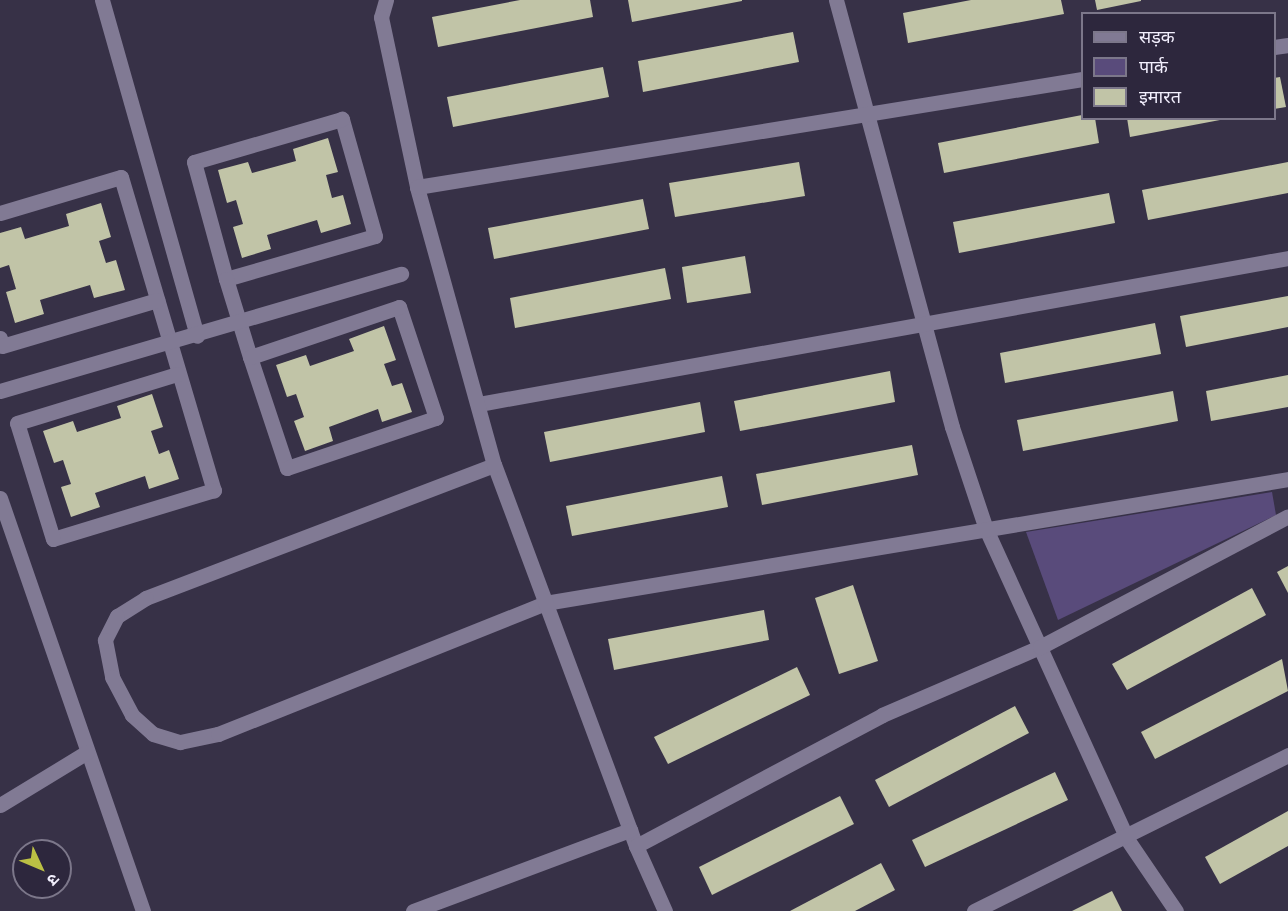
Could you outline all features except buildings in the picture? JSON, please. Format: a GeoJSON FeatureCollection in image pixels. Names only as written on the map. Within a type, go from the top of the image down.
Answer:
{"type":"FeatureCollection","features":[{"type":"Feature","properties":{"kind":"street"},"geometry":{"type":"LineString","coordinates":[[102,0],[197,336]]}},
{"type":"Feature","properties":{"kind":"street"},"geometry":{"type":"LineString","coordinates":[[386,0],[381,16],[417,187],[479,404],[494,465],[636,846],[665,911]]}},
{"type":"Feature","properties":{"kind":"street"},"geometry":{"type":"LineString","coordinates":[[836,0],[866,115],[926,321],[952,427],[986,529],[1127,839],[1176,911]]}},
{"type":"Feature","properties":{"kind":"street"},"geometry":{"type":"LineString","coordinates":[[417,187],[1081,79]]}},
{"type":"Feature","properties":{"kind":"street"},"geometry":{"type":"LineString","coordinates":[[226,279],[375,236],[342,119],[194,162],[226,279],[250,357],[287,468],[436,418],[399,307],[250,357]]}},
{"type":"Feature","properties":{"kind":"street"},"geometry":{"type":"LineString","coordinates":[[0,213],[121,177],[177,374],[214,490],[53,540],[17,423],[177,374]]}},
{"type":"Feature","properties":{"kind":"street"},"geometry":{"type":"LineString","coordinates":[[479,404],[926,321],[1288,258]]}},
{"type":"Feature","properties":{"kind":"street"},"geometry":{"type":"LineString","coordinates":[[0,391],[170,344],[401,274]]}},
{"type":"Feature","properties":{"kind":"street"},"geometry":{"type":"LineString","coordinates":[[0,338],[2,346],[157,300]]}},
{"type":"Feature","properties":{"kind":"street"},"geometry":{"type":"LineString","coordinates":[[494,465],[146,598],[117,616],[105,640],[112,676],[132,715],[153,734],[180,742],[218,734],[545,603],[1288,479]]}},
{"type":"Feature","properties":{"kind":"street"},"geometry":{"type":"LineString","coordinates":[[0,498],[143,911]]}},
{"type":"Feature","properties":{"kind":"street"},"geometry":{"type":"LineString","coordinates":[[636,846],[882,715],[1040,647],[1288,516]]}},
{"type":"Feature","properties":{"kind":"street"},"geometry":{"type":"LineString","coordinates":[[0,805],[87,752]]}},
{"type":"Feature","properties":{"kind":"street"},"geometry":{"type":"LineString","coordinates":[[974,911],[1127,839],[1288,755]]}},
{"type":"Feature","properties":{"kind":"street"},"geometry":{"type":"LineString","coordinates":[[413,911],[630,830]]}},
{"type":"Feature","properties":{"kind":"green space"},"geometry":{"type":"Polygon","coordinates":[[[1272,492],[1276,515],[1058,620],[1026,532],[1272,492]]]}}]}
